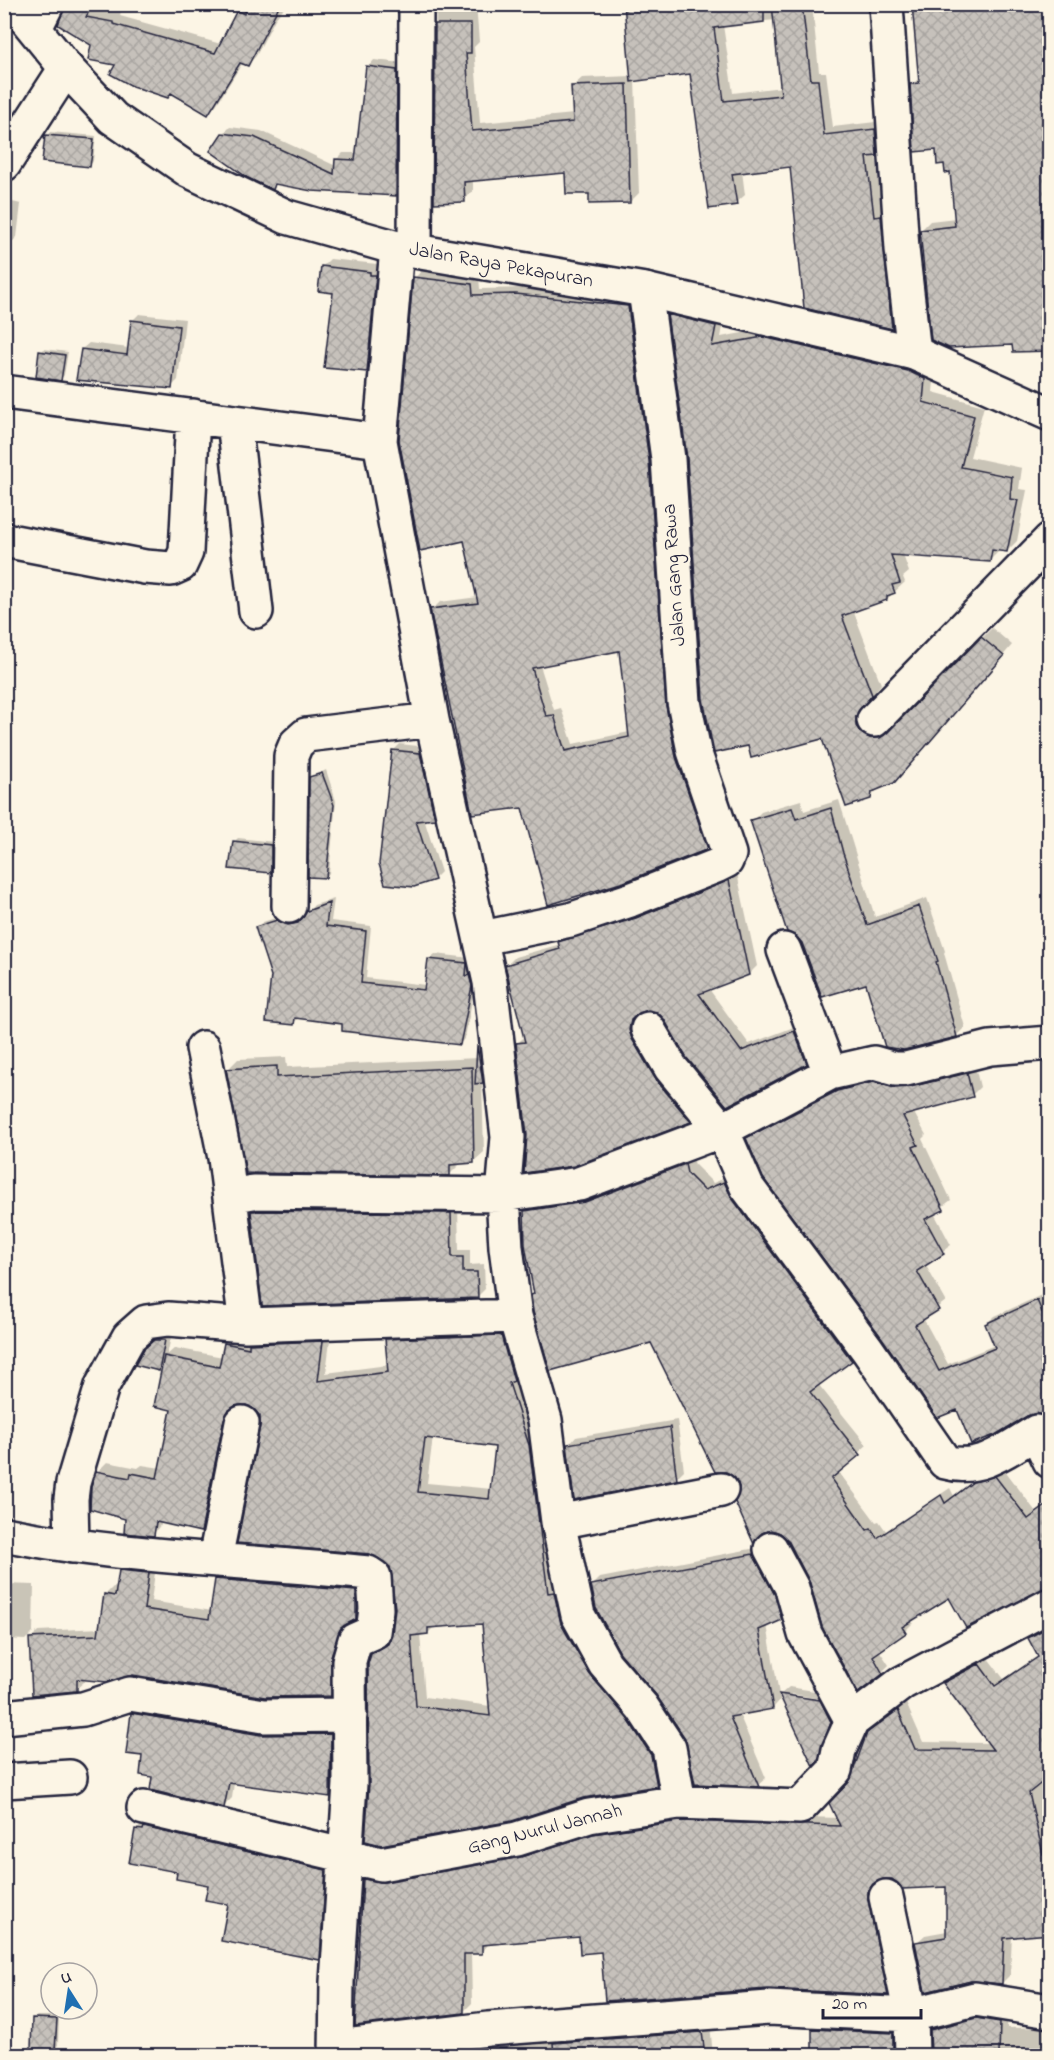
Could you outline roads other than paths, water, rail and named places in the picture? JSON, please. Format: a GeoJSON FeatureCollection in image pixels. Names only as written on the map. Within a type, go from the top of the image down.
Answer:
{"type":"FeatureCollection","features":[{"type":"Feature","properties":{"kind":"street"},"geometry":{"type":"LineString","coordinates":[[416,4],[406,249],[380,441],[432,720],[490,982],[508,1137],[503,1195],[506,1247],[515,1316],[545,1420],[558,1522],[578,1615],[606,1664],[642,1707],[669,1748],[679,1802]]}},
{"type":"Feature","properties":{"kind":"street"},"geometry":{"type":"LineString","coordinates":[[886,4],[902,249],[914,353]]}},
{"type":"Feature","properties":{"kind":"street","name":"Jalan Raya Pekapuran"},"geometry":{"type":"LineString","coordinates":[[32,12],[66,68],[113,118],[188,170],[287,217],[406,249],[645,290],[914,353],[1050,414]]}},
{"type":"Feature","properties":{"kind":"street"},"geometry":{"type":"LineString","coordinates":[[4,164],[66,68]]}},
{"type":"Feature","properties":{"kind":"street","name":"Jalan Gang Rawa"},"geometry":{"type":"LineString","coordinates":[[482,938],[570,920],[630,900],[716,866],[726,861],[729,854],[694,751],[684,702],[668,459],[645,290]]}},
{"type":"Feature","properties":{"kind":"street"},"geometry":{"type":"LineString","coordinates":[[4,392],[380,441]]}},
{"type":"Feature","properties":{"kind":"street"},"geometry":{"type":"LineString","coordinates":[[4,540],[145,567],[171,569],[180,565],[186,552],[193,416]]}},
{"type":"Feature","properties":{"kind":"street"},"geometry":{"type":"LineString","coordinates":[[234,422],[255,611]]}},
{"type":"Feature","properties":{"kind":"street"},"geometry":{"type":"LineString","coordinates":[[874,720],[1050,540]]}},
{"type":"Feature","properties":{"kind":"street"},"geometry":{"type":"LineString","coordinates":[[289,906],[291,756],[296,744],[306,735],[432,720]]}},
{"type":"Feature","properties":{"kind":"street"},"geometry":{"type":"LineString","coordinates":[[784,950],[830,1073]]}},
{"type":"Feature","properties":{"kind":"street"},"geometry":{"type":"LineString","coordinates":[[648,1029],[671,1068],[722,1130],[747,1187],[867,1349],[945,1462],[971,1464],[990,1459],[1042,1429],[1050,1461]]}},
{"type":"Feature","properties":{"kind":"street"},"geometry":{"type":"LineString","coordinates":[[230,1196],[253,1192],[503,1195],[579,1184],[722,1130],[830,1073],[874,1063],[895,1069],[906,1068],[990,1048],[1050,1044]]}},
{"type":"Feature","properties":{"kind":"street"},"geometry":{"type":"LineString","coordinates":[[203,1048],[230,1196],[246,1324]]}},
{"type":"Feature","properties":{"kind":"street"},"geometry":{"type":"LineString","coordinates":[[72,1546],[70,1499],[102,1386],[129,1337],[146,1322],[154,1320],[246,1324],[515,1316]]}},
{"type":"Feature","properties":{"kind":"street"},"geometry":{"type":"LineString","coordinates":[[215,1559],[242,1423]]}},
{"type":"Feature","properties":{"kind":"street"},"geometry":{"type":"LineString","coordinates":[[558,1522],[721,1490]]}},
{"type":"Feature","properties":{"kind":"street"},"geometry":{"type":"LineString","coordinates":[[4,1534],[72,1546],[303,1566],[368,1574],[374,1577],[376,1609],[373,1632],[354,1640],[349,1661],[350,1784],[337,1982],[336,2051],[488,2030],[769,2008],[911,2015],[975,1999],[1050,2011]]}},
{"type":"Feature","properties":{"kind":"street"},"geometry":{"type":"LineString","coordinates":[[771,1549],[792,1588],[805,1634],[852,1721]]}},
{"type":"Feature","properties":{"kind":"street","name":"Gang Nurul Jannah"},"geometry":{"type":"LineString","coordinates":[[144,1808],[381,1864],[518,1839],[589,1816],[679,1802],[800,1807],[835,1770],[839,1750],[852,1721],[902,1683],[1050,1605]]}},
{"type":"Feature","properties":{"kind":"street"},"geometry":{"type":"LineString","coordinates":[[4,1717],[83,1709],[130,1694],[264,1716],[350,1715]]}},
{"type":"Feature","properties":{"kind":"street"},"geometry":{"type":"LineString","coordinates":[[4,1780],[70,1777]]}},
{"type":"Feature","properties":{"kind":"street"},"geometry":{"type":"LineString","coordinates":[[886,1897],[911,2015],[912,2055]]}}]}
